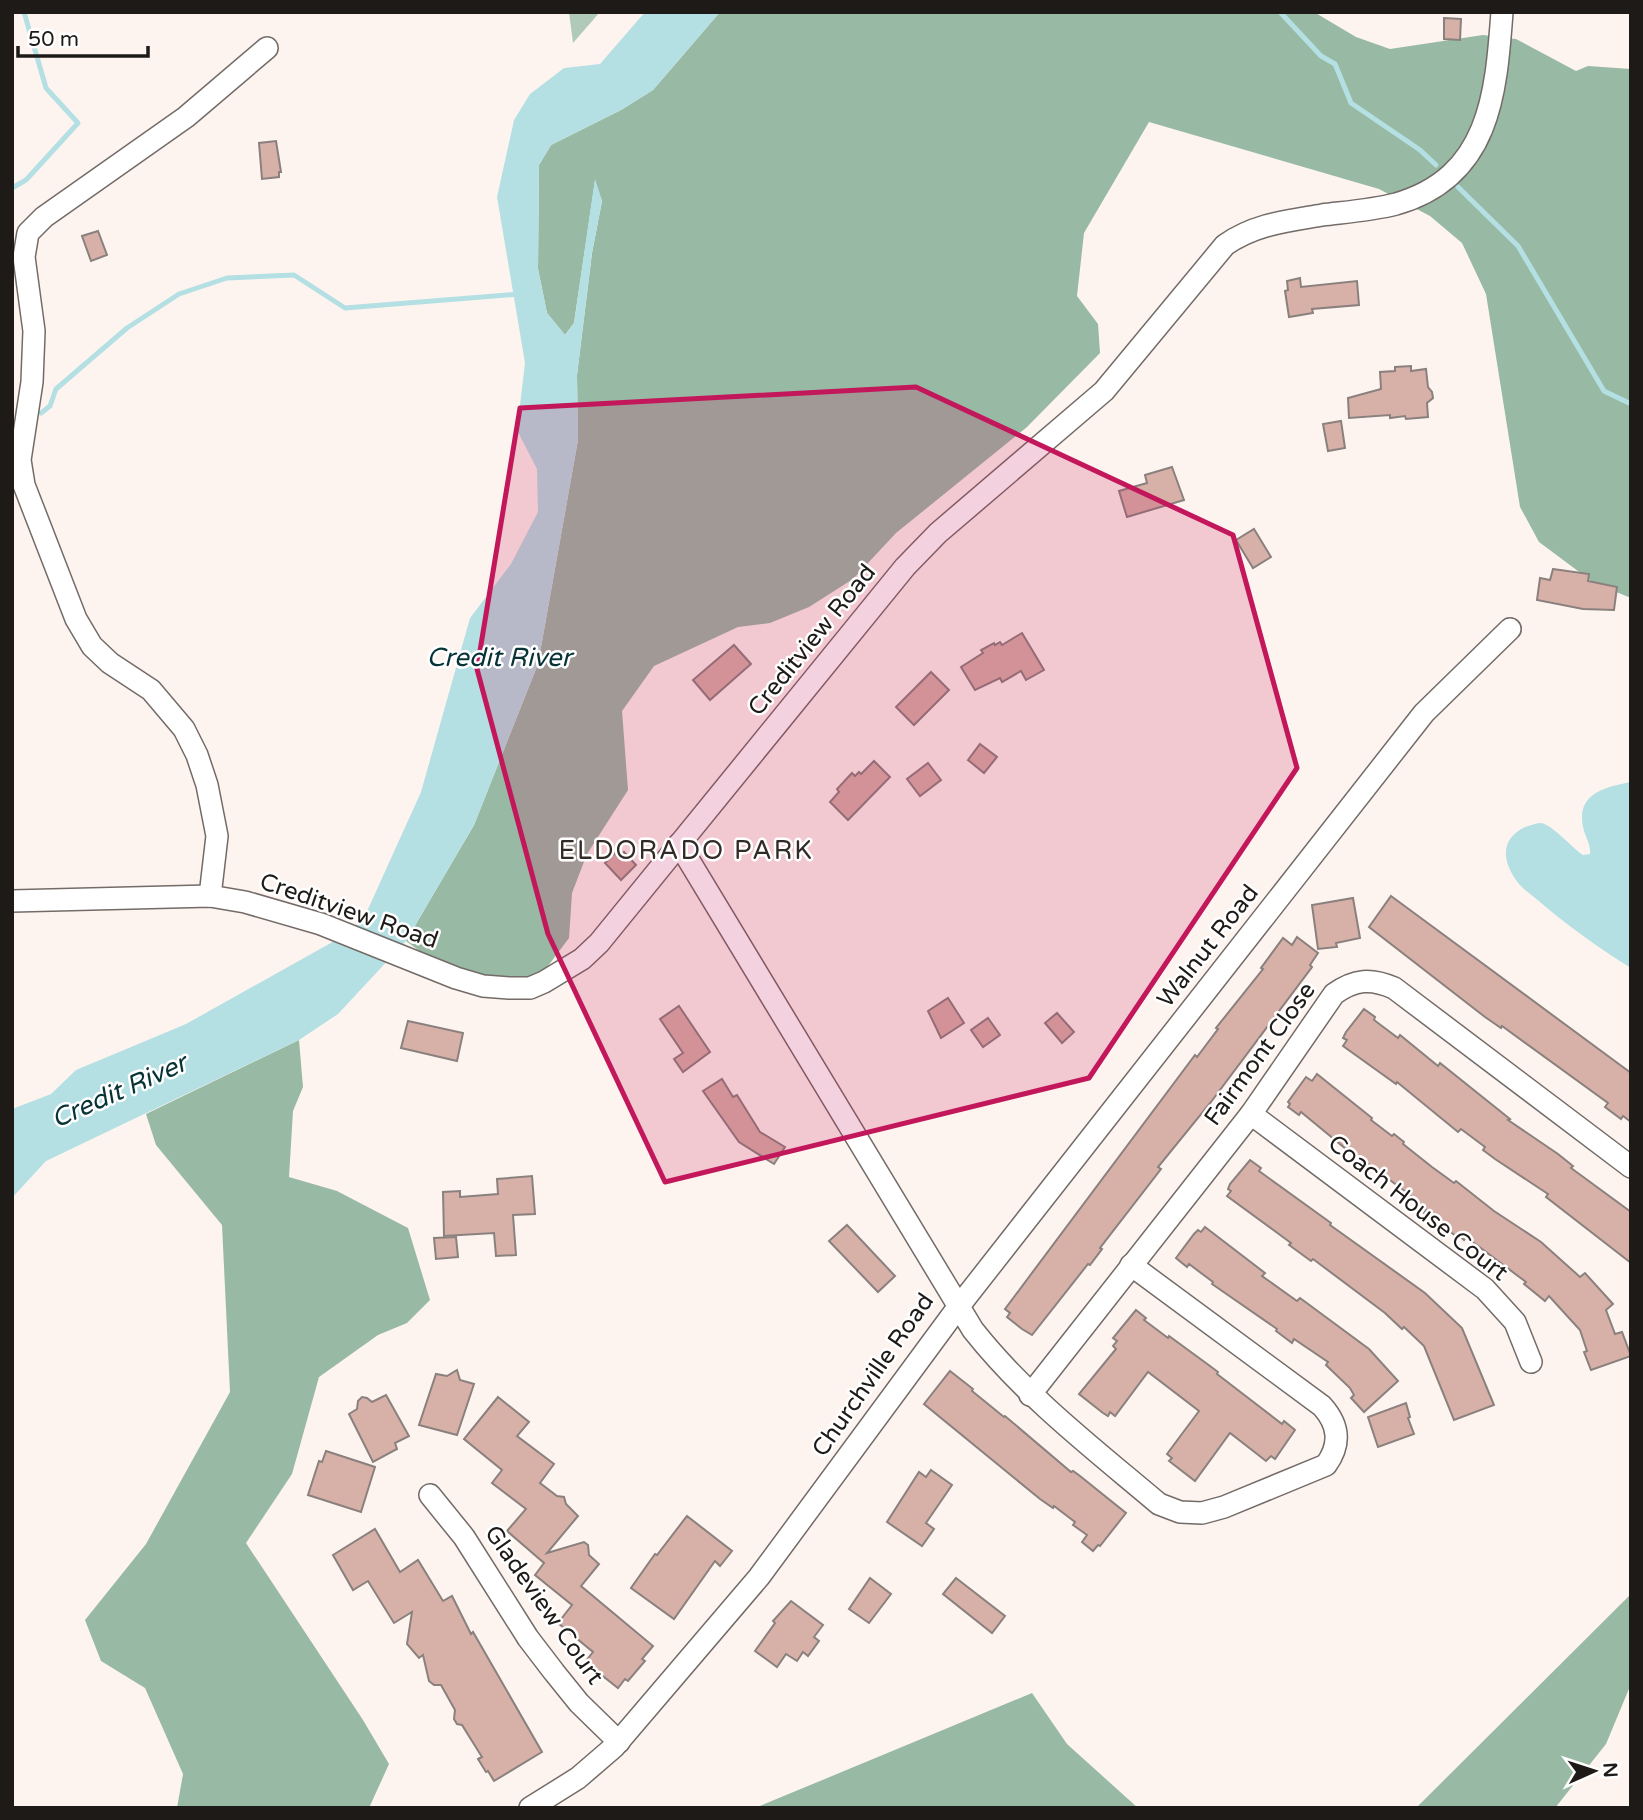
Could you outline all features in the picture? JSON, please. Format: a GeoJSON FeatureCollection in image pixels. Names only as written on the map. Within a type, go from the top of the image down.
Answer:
{"type":"FeatureCollection","features":[{"type":"Feature","properties":{"kind":"street","name":"Creditview Road"},"geometry":{"type":"LineString","coordinates":[[12,901],[210,896],[267,907],[321,924],[483,986],[530,988],[544,982],[582,959],[599,943],[905,567],[937,533],[1104,391],[1225,245],[1238,236],[1268,224],[1396,204],[1437,184],[1456,169],[1471,151],[1485,124],[1495,89],[1502,12]]}},
{"type":"Feature","properties":{"kind":"street"},"geometry":{"type":"LineString","coordinates":[[210,896],[217,836],[207,785],[197,755],[184,729],[151,690],[110,663],[92,646],[76,619],[24,485],[20,460],[32,382],[34,331],[24,257],[28,233],[44,217],[186,117],[267,48]]}},
{"type":"Feature","properties":{"kind":"street","name":"Walnut Road"},"geometry":{"type":"LineString","coordinates":[[959,1306],[1424,713],[1510,629]]}},
{"type":"Feature","properties":{"kind":"street","name":"Churchville Road"},"geometry":{"type":"LineString","coordinates":[[530,1808],[578,1778],[619,1742],[759,1577],[959,1306],[679,844]]}},
{"type":"Feature","properties":{"kind":"street","name":"Fairmont Close"},"geometry":{"type":"LineString","coordinates":[[1030,1395],[1251,1114],[1334,994],[1347,984],[1363,980],[1379,981],[1394,988],[1631,1167]]}},
{"type":"Feature","properties":{"kind":"street","name":"Coach House Court"},"geometry":{"type":"LineString","coordinates":[[1251,1114],[1485,1289],[1515,1322],[1531,1362]]}},
{"type":"Feature","properties":{"kind":"street"},"geometry":{"type":"LineString","coordinates":[[959,1306],[993,1356],[1030,1395],[1159,1504],[1180,1512],[1202,1513],[1224,1507],[1326,1465],[1334,1454],[1337,1441],[1331,1416],[1322,1406],[1131,1265]]}},
{"type":"Feature","properties":{"kind":"street","name":"Gladeview Court"},"geometry":{"type":"LineString","coordinates":[[430,1495],[464,1537],[528,1638],[554,1672],[579,1703],[619,1742]]}},
{"type":"Feature","properties":{"kind":"highlighted area"},"geometry":{"type":"Polygon","coordinates":[[[916,387],[1233,535],[1297,768],[1089,1078],[665,1182],[548,934],[477,669],[520,408],[916,387]]]}},
{"type":"Feature","properties":{"kind":"green space"},"geometry":{"type":"Polygon","coordinates":[[[569,12],[600,12],[573,43],[569,12]]]}},
{"type":"Feature","properties":{"kind":"green space"},"geometry":{"type":"Polygon","coordinates":[[[720,12],[1314,12],[1356,37],[1390,49],[1483,35],[1516,39],[1576,71],[1588,66],[1631,69],[1631,598],[1594,583],[1539,542],[1520,507],[1486,294],[1462,243],[1430,216],[1379,189],[1149,122],[1084,233],[1077,296],[1098,324],[1100,353],[1027,427],[896,533],[853,579],[809,607],[770,623],[738,627],[654,666],[622,711],[628,790],[587,854],[572,893],[569,938],[545,970],[502,993],[467,986],[406,941],[474,825],[538,664],[578,440],[577,375],[592,253],[602,201],[595,181],[574,323],[565,335],[547,313],[538,269],[539,165],[551,145],[621,110],[653,90],[720,12]]]}},
{"type":"Feature","properties":{"kind":"green space"},"geometry":{"type":"Polygon","coordinates":[[[299,1040],[303,1087],[293,1111],[289,1177],[337,1191],[408,1228],[430,1300],[407,1323],[378,1335],[319,1377],[292,1474],[246,1543],[389,1764],[369,1808],[177,1808],[183,1774],[145,1688],[101,1661],[85,1620],[146,1544],[230,1392],[222,1225],[156,1145],[146,1114],[299,1040]]]}},
{"type":"Feature","properties":{"kind":"green space"},"geometry":{"type":"Polygon","coordinates":[[[1631,1594],[1631,1684],[1606,1744],[1555,1808],[1416,1808],[1631,1594]]]}},
{"type":"Feature","properties":{"kind":"green space"},"geometry":{"type":"Polygon","coordinates":[[[1032,1693],[1067,1744],[1138,1808],[755,1808],[1032,1693]]]}},
{"type":"Feature","properties":{"kind":"water","name":"Credit River"},"geometry":{"type":"Polygon","coordinates":[[[645,12],[720,12],[653,90],[621,110],[551,145],[539,165],[538,269],[547,313],[565,335],[574,323],[595,179],[602,201],[592,253],[577,375],[578,440],[538,664],[474,825],[406,941],[338,1014],[299,1040],[46,1161],[12,1198],[12,1109],[51,1094],[76,1070],[186,1024],[345,935],[364,918],[421,792],[470,618],[511,564],[538,512],[537,469],[517,430],[525,363],[497,197],[514,120],[530,94],[564,68],[600,64],[645,12]]]}},
{"type":"Feature","properties":{"kind":"water"},"geometry":{"type":"Polygon","coordinates":[[[1631,782],[1631,968],[1596,945],[1524,889],[1509,868],[1506,853],[1507,845],[1516,832],[1541,823],[1583,855],[1590,854],[1583,827],[1584,806],[1603,789],[1631,782]]]}},
{"type":"Feature","properties":{"kind":"building"},"geometry":{"type":"Polygon","coordinates":[[[1444,18],[1461,19],[1460,40],[1444,39],[1444,18]]]}},
{"type":"Feature","properties":{"kind":"building"},"geometry":{"type":"Polygon","coordinates":[[[276,141],[281,172],[279,177],[262,179],[259,143],[276,141]]]}},
{"type":"Feature","properties":{"kind":"building"},"geometry":{"type":"Polygon","coordinates":[[[98,231],[107,255],[91,261],[82,236],[98,231]]]}},
{"type":"Feature","properties":{"kind":"building"},"geometry":{"type":"Polygon","coordinates":[[[1300,278],[1301,287],[1357,281],[1359,305],[1312,309],[1313,313],[1289,317],[1285,291],[1288,290],[1287,281],[1300,278]]]}},
{"type":"Feature","properties":{"kind":"building"},"geometry":{"type":"Polygon","coordinates":[[[1411,366],[1411,371],[1426,369],[1428,387],[1433,398],[1427,403],[1428,417],[1406,419],[1405,416],[1390,418],[1390,415],[1349,418],[1348,398],[1381,389],[1380,372],[1411,366]]]}},
{"type":"Feature","properties":{"kind":"building"},"geometry":{"type":"Polygon","coordinates":[[[1341,421],[1345,448],[1328,451],[1323,424],[1341,421]]]}},
{"type":"Feature","properties":{"kind":"building"},"geometry":{"type":"Polygon","coordinates":[[[1172,467],[1184,500],[1127,517],[1119,491],[1147,483],[1145,475],[1172,467]]]}},
{"type":"Feature","properties":{"kind":"building"},"geometry":{"type":"Polygon","coordinates":[[[1254,529],[1271,557],[1253,568],[1236,540],[1254,529]]]}},
{"type":"Feature","properties":{"kind":"building"},"geometry":{"type":"Polygon","coordinates":[[[1553,569],[1589,574],[1588,581],[1617,587],[1614,610],[1583,609],[1537,600],[1540,578],[1550,580],[1553,569]]]}},
{"type":"Feature","properties":{"kind":"building"},"geometry":{"type":"Polygon","coordinates":[[[1022,633],[1044,670],[1026,680],[1021,671],[1002,682],[1000,678],[975,690],[961,667],[983,653],[981,650],[994,643],[995,645],[1000,642],[1002,645],[1022,633]]]}},
{"type":"Feature","properties":{"kind":"building"},"geometry":{"type":"Polygon","coordinates":[[[734,645],[751,664],[710,700],[693,680],[734,645]]]}},
{"type":"Feature","properties":{"kind":"building"},"geometry":{"type":"Polygon","coordinates":[[[931,672],[949,690],[914,725],[896,707],[931,672]]]}},
{"type":"Feature","properties":{"kind":"building"},"geometry":{"type":"Polygon","coordinates":[[[980,744],[997,757],[984,773],[968,760],[980,744]]]}},
{"type":"Feature","properties":{"kind":"building"},"geometry":{"type":"Polygon","coordinates":[[[874,761],[890,777],[848,820],[830,802],[839,792],[837,789],[852,773],[855,776],[859,772],[861,774],[874,761]]]}},
{"type":"Feature","properties":{"kind":"building"},"geometry":{"type":"Polygon","coordinates":[[[928,763],[941,780],[920,796],[907,779],[928,763]]]}},
{"type":"Feature","properties":{"kind":"building"},"geometry":{"type":"Polygon","coordinates":[[[624,852],[636,865],[621,880],[605,863],[615,853],[618,857],[624,852]]]}},
{"type":"Feature","properties":{"kind":"building"},"geometry":{"type":"Polygon","coordinates":[[[1391,896],[1631,1073],[1631,1122],[1623,1116],[1621,1119],[1605,1107],[1608,1103],[1502,1026],[1501,1028],[1485,1017],[1369,927],[1391,896]]]}},
{"type":"Feature","properties":{"kind":"building"},"geometry":{"type":"Polygon","coordinates":[[[1353,898],[1360,938],[1336,943],[1337,947],[1318,949],[1312,905],[1353,898]]]}},
{"type":"Feature","properties":{"kind":"building"},"geometry":{"type":"Polygon","coordinates":[[[1297,937],[1318,953],[1310,965],[1312,967],[1211,1102],[1158,1167],[1161,1169],[1090,1265],[1088,1264],[1032,1335],[1022,1329],[1007,1317],[1010,1313],[1005,1309],[1195,1055],[1197,1057],[1218,1029],[1216,1028],[1263,969],[1261,968],[1283,938],[1292,945],[1297,937]]]}},
{"type":"Feature","properties":{"kind":"building"},"geometry":{"type":"Polygon","coordinates":[[[948,998],[964,1023],[941,1038],[928,1011],[948,998]]]}},
{"type":"Feature","properties":{"kind":"building"},"geometry":{"type":"Polygon","coordinates":[[[679,1006],[710,1052],[683,1072],[674,1059],[683,1053],[660,1019],[679,1006]]]}},
{"type":"Feature","properties":{"kind":"building"},"geometry":{"type":"Polygon","coordinates":[[[1364,1009],[1398,1038],[1400,1035],[1438,1066],[1440,1063],[1510,1119],[1508,1120],[1558,1154],[1573,1166],[1571,1168],[1631,1212],[1631,1263],[1546,1197],[1548,1194],[1495,1159],[1483,1150],[1485,1147],[1461,1129],[1458,1132],[1397,1082],[1396,1084],[1343,1046],[1347,1040],[1343,1038],[1346,1032],[1364,1009]]]}},
{"type":"Feature","properties":{"kind":"building"},"geometry":{"type":"Polygon","coordinates":[[[1057,1013],[1074,1032],[1062,1043],[1045,1023],[1057,1013]]]}},
{"type":"Feature","properties":{"kind":"building"},"geometry":{"type":"Polygon","coordinates":[[[988,1018],[1000,1035],[983,1047],[971,1030],[988,1018]]]}},
{"type":"Feature","properties":{"kind":"building"},"geometry":{"type":"Polygon","coordinates":[[[408,1021],[463,1033],[457,1061],[401,1048],[408,1021]]]}},
{"type":"Feature","properties":{"kind":"building"},"geometry":{"type":"Polygon","coordinates":[[[1317,1074],[1432,1167],[1541,1242],[1580,1277],[1585,1273],[1613,1304],[1606,1310],[1615,1334],[1622,1332],[1631,1356],[1591,1370],[1580,1330],[1549,1296],[1545,1301],[1524,1284],[1526,1282],[1466,1237],[1464,1240],[1457,1234],[1456,1236],[1424,1213],[1426,1210],[1419,1202],[1366,1162],[1364,1164],[1301,1112],[1299,1115],[1288,1107],[1288,1102],[1306,1077],[1312,1081],[1317,1074]]]}},
{"type":"Feature","properties":{"kind":"building"},"geometry":{"type":"Polygon","coordinates":[[[722,1079],[733,1097],[737,1095],[760,1132],[785,1147],[774,1164],[739,1142],[703,1091],[722,1079]]]}},
{"type":"Feature","properties":{"kind":"building"},"geometry":{"type":"Polygon","coordinates":[[[1250,1160],[1261,1168],[1259,1171],[1331,1223],[1330,1225],[1425,1293],[1462,1328],[1494,1405],[1454,1420],[1424,1346],[1404,1327],[1402,1329],[1385,1313],[1313,1259],[1311,1261],[1289,1245],[1291,1243],[1227,1196],[1231,1191],[1228,1189],[1230,1184],[1250,1160]]]}},
{"type":"Feature","properties":{"kind":"building"},"geometry":{"type":"Polygon","coordinates":[[[532,1176],[535,1214],[513,1215],[516,1255],[496,1256],[494,1233],[444,1236],[443,1192],[460,1191],[460,1197],[498,1194],[497,1179],[532,1176]]]}},
{"type":"Feature","properties":{"kind":"building"},"geometry":{"type":"Polygon","coordinates":[[[847,1225],[895,1276],[878,1292],[829,1241],[847,1225]]]}},
{"type":"Feature","properties":{"kind":"building"},"geometry":{"type":"Polygon","coordinates":[[[1205,1227],[1265,1273],[1262,1276],[1297,1301],[1300,1298],[1369,1349],[1398,1381],[1364,1412],[1351,1398],[1354,1395],[1350,1388],[1326,1365],[1328,1362],[1294,1339],[1292,1343],[1189,1264],[1187,1267],[1176,1258],[1194,1234],[1205,1227]]]}},
{"type":"Feature","properties":{"kind":"building"},"geometry":{"type":"Polygon","coordinates":[[[456,1237],[458,1257],[436,1259],[434,1238],[456,1237]]]}},
{"type":"Feature","properties":{"kind":"building"},"geometry":{"type":"Polygon","coordinates":[[[1136,1310],[1146,1318],[1144,1320],[1218,1372],[1217,1374],[1282,1424],[1284,1421],[1295,1430],[1275,1459],[1271,1456],[1266,1461],[1230,1433],[1195,1481],[1169,1461],[1172,1458],[1167,1454],[1199,1411],[1148,1372],[1115,1416],[1110,1412],[1108,1416],[1103,1413],[1079,1394],[1116,1349],[1113,1346],[1117,1341],[1113,1338],[1136,1310]]]}},
{"type":"Feature","properties":{"kind":"building"},"geometry":{"type":"Polygon","coordinates":[[[457,1370],[460,1380],[474,1384],[457,1435],[419,1425],[436,1374],[447,1376],[457,1370]]]}},
{"type":"Feature","properties":{"kind":"building"},"geometry":{"type":"Polygon","coordinates":[[[950,1371],[1071,1472],[1080,1476],[1126,1513],[1100,1546],[1093,1551],[1082,1542],[1087,1535],[1073,1525],[1075,1522],[1040,1499],[924,1404],[950,1371]]]}},
{"type":"Feature","properties":{"kind":"building"},"geometry":{"type":"Polygon","coordinates":[[[386,1395],[409,1436],[395,1443],[397,1449],[373,1462],[349,1414],[357,1409],[358,1401],[362,1397],[372,1402],[386,1395]]]}},
{"type":"Feature","properties":{"kind":"building"},"geometry":{"type":"Polygon","coordinates":[[[498,1397],[529,1422],[517,1436],[554,1464],[540,1483],[557,1496],[564,1497],[566,1504],[578,1516],[547,1553],[584,1542],[588,1545],[589,1555],[599,1564],[581,1586],[653,1646],[642,1659],[645,1661],[628,1681],[625,1679],[618,1688],[585,1662],[593,1652],[558,1623],[572,1605],[535,1575],[544,1563],[507,1531],[526,1509],[492,1483],[502,1470],[464,1439],[498,1397]]]}},
{"type":"Feature","properties":{"kind":"building"},"geometry":{"type":"Polygon","coordinates":[[[1406,1403],[1414,1434],[1378,1447],[1368,1417],[1406,1403]]]}},
{"type":"Feature","properties":{"kind":"building"},"geometry":{"type":"Polygon","coordinates":[[[326,1451],[375,1467],[361,1512],[308,1495],[319,1461],[322,1462],[326,1451]]]}},
{"type":"Feature","properties":{"kind":"building"},"geometry":{"type":"Polygon","coordinates":[[[931,1470],[952,1485],[926,1523],[934,1529],[922,1546],[887,1522],[919,1472],[926,1477],[931,1470]]]}},
{"type":"Feature","properties":{"kind":"building"},"geometry":{"type":"Polygon","coordinates":[[[687,1516],[732,1551],[720,1566],[715,1561],[674,1619],[631,1588],[687,1516]]]}},
{"type":"Feature","properties":{"kind":"building"},"geometry":{"type":"Polygon","coordinates":[[[375,1529],[400,1572],[418,1560],[443,1601],[452,1596],[471,1634],[473,1632],[542,1752],[494,1781],[478,1759],[482,1757],[462,1725],[457,1724],[454,1719],[455,1710],[441,1685],[434,1685],[429,1681],[423,1655],[419,1658],[407,1644],[412,1612],[394,1623],[368,1581],[353,1590],[333,1555],[375,1529]]]}},
{"type":"Feature","properties":{"kind":"building"},"geometry":{"type":"Polygon","coordinates":[[[870,1578],[891,1594],[869,1623],[849,1609],[870,1578]]]}},
{"type":"Feature","properties":{"kind":"building"},"geometry":{"type":"Polygon","coordinates":[[[956,1578],[1005,1616],[992,1633],[943,1594],[956,1578]]]}},
{"type":"Feature","properties":{"kind":"building"},"geometry":{"type":"Polygon","coordinates":[[[791,1601],[823,1625],[814,1637],[819,1641],[808,1656],[803,1652],[797,1661],[786,1654],[777,1667],[755,1651],[775,1623],[773,1621],[791,1601]]]}},
{"type":"Feature","properties":{"kind":"waterway"},"geometry":{"type":"LineString","coordinates":[[12,188],[26,180],[78,123],[46,88],[24,12]]}},
{"type":"Feature","properties":{"kind":"waterway"},"geometry":{"type":"LineString","coordinates":[[1280,12],[1321,56],[1335,64],[1351,103],[1420,150],[1436,165]]}},
{"type":"Feature","properties":{"kind":"waterway"},"geometry":{"type":"LineString","coordinates":[[1458,187],[1518,246],[1604,391],[1631,404]]}},
{"type":"Feature","properties":{"kind":"waterway"},"geometry":{"type":"LineString","coordinates":[[41,413],[50,406],[56,389],[127,328],[179,294],[227,278],[294,275],[345,308],[520,294]]}},
{"type":"Feature","properties":{"kind":"district","name":"ELDORADO PARK"},"geometry":{"type":"Point","coordinates":[686,850]}}]}
